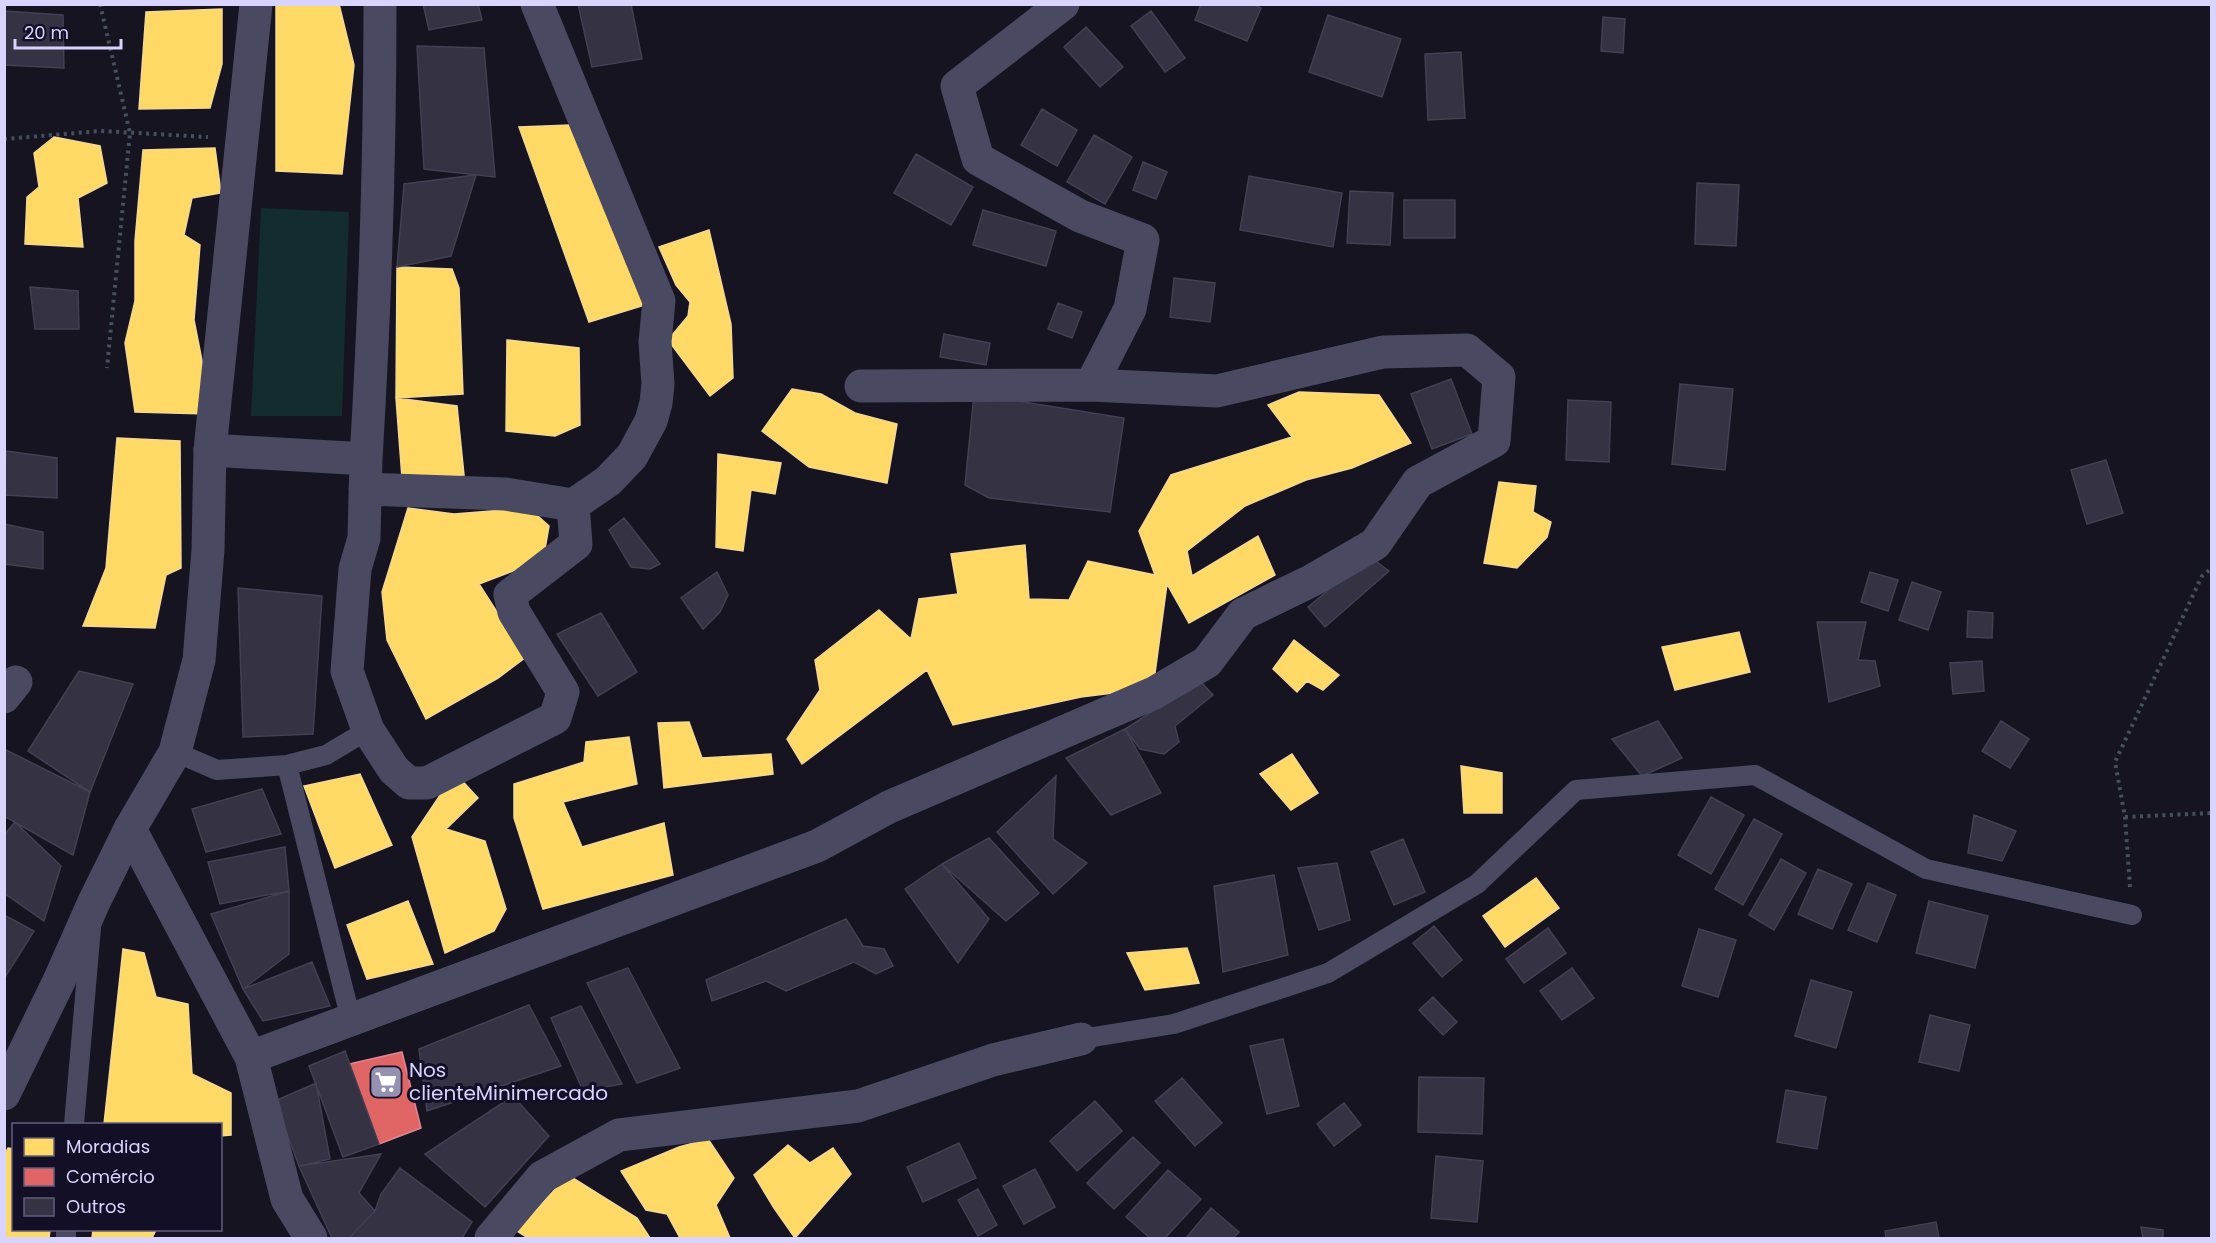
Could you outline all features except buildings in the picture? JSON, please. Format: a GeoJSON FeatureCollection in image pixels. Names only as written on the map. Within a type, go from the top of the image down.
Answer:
{"type":"FeatureCollection","features":[{"type":"Feature","properties":{"kind":"street"},"geometry":{"type":"LineString","coordinates":[[4,1094],[130,829],[175,752],[199,660],[208,550],[210,450],[256,4]]}},
{"type":"Feature","properties":{"kind":"street"},"geometry":{"type":"LineString","coordinates":[[380,4],[379,122],[364,538],[355,570],[348,671],[368,730],[394,770],[410,783],[427,783],[555,718],[563,692],[514,612],[510,595],[576,544],[573,506]]}},
{"type":"Feature","properties":{"kind":"street"},"geometry":{"type":"LineString","coordinates":[[210,450],[573,506],[608,481],[632,456],[651,421],[656,404],[658,384],[655,342],[659,301],[537,4]]}},
{"type":"Feature","properties":{"kind":"street"},"geometry":{"type":"LineString","coordinates":[[1063,4],[957,86],[978,159],[1080,216],[1143,240],[1130,309],[1091,385]]}},
{"type":"Feature","properties":{"kind":"street"},"geometry":{"type":"LineString","coordinates":[[251,1057],[817,846],[889,807],[1154,693],[1207,662],[1243,614],[1311,581],[1375,544],[1418,482],[1494,441],[1499,376],[1467,350],[1383,352],[1217,391],[1091,385],[861,386]]}},
{"type":"Feature","properties":{"kind":"street"},"geometry":{"type":"LineString","coordinates":[[130,829],[251,1057],[287,1199],[311,1239]]}},
{"type":"Feature","properties":{"kind":"street"},"geometry":{"type":"LineString","coordinates":[[491,1239],[542,1177],[619,1135],[858,1106],[993,1060],[1081,1039]]}},
{"type":"Feature","properties":{"kind":"lane"},"geometry":{"type":"LineString","coordinates":[[175,752],[217,770],[287,765],[326,756],[368,730]]}},
{"type":"Feature","properties":{"kind":"lane"},"geometry":{"type":"LineString","coordinates":[[287,765],[351,1020]]}},
{"type":"Feature","properties":{"kind":"lane"},"geometry":{"type":"LineString","coordinates":[[1081,1039],[1174,1024],[1328,973],[1477,884],[1576,790],[1755,775],[1926,869],[2132,915]]}},
{"type":"Feature","properties":{"kind":"lane"},"geometry":{"type":"LineString","coordinates":[[74,1123],[94,902]]}},
{"type":"Feature","properties":{"kind":"path"},"geometry":{"type":"LineString","coordinates":[[100,4],[130,133],[107,368]]}},
{"type":"Feature","properties":{"kind":"path"},"geometry":{"type":"LineString","coordinates":[[4,139],[100,131],[242,139]]}},
{"type":"Feature","properties":{"kind":"path"},"geometry":{"type":"LineString","coordinates":[[2132,915],[2125,817],[2115,762],[2202,576],[2211,568]]}},
{"type":"Feature","properties":{"kind":"path"},"geometry":{"type":"LineString","coordinates":[[2125,817],[2211,813]]}},
{"type":"Feature","properties":{"kind":"green space"},"geometry":{"type":"Polygon","coordinates":[[[261,208],[349,212],[342,416],[251,416],[261,208]]]}},
{"type":"Feature","properties":{"kind":"place","name":"Nos clienteMinimercado"},"geometry":{"type":"Point","coordinates":[386,1082]}}]}
